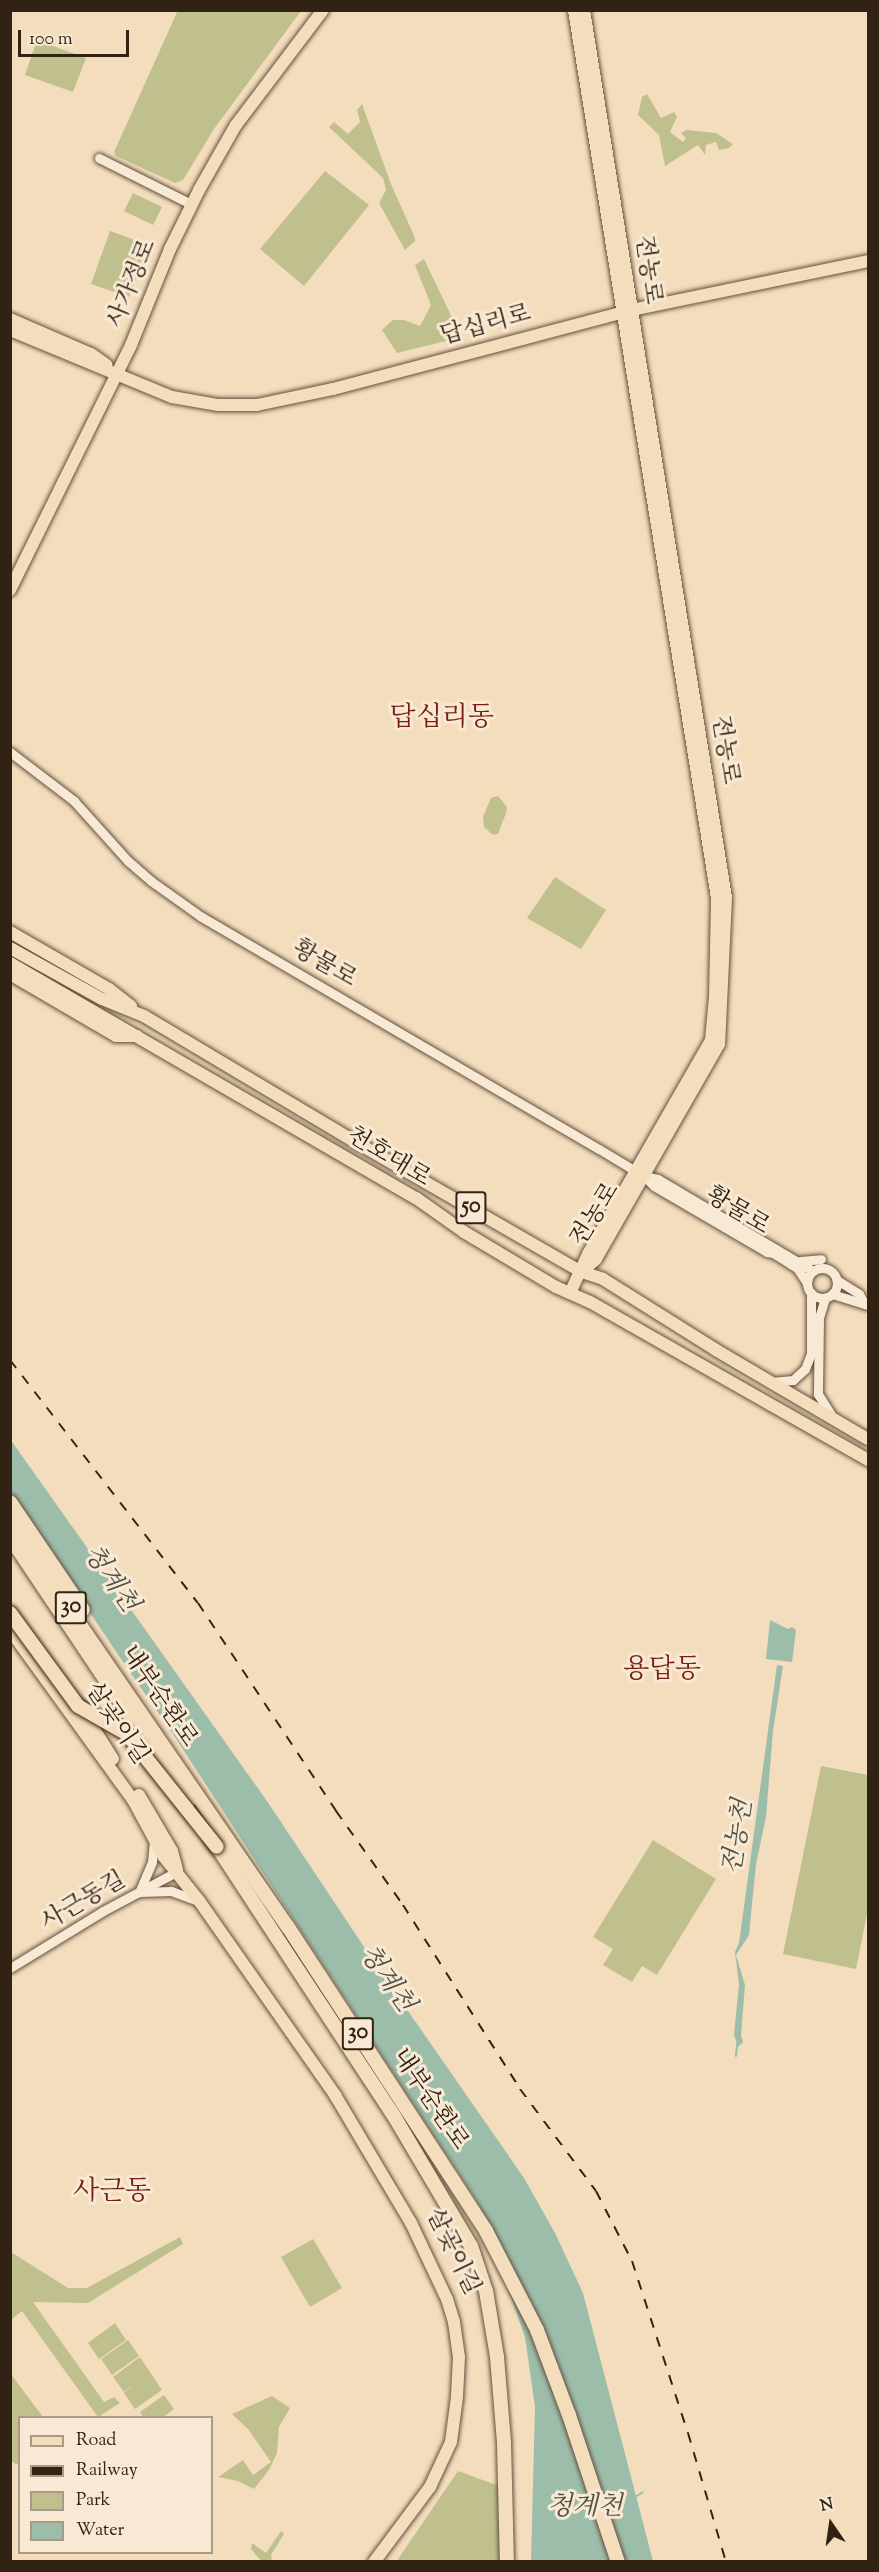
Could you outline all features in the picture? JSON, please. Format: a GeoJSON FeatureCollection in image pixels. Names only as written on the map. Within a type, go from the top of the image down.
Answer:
{"type":"FeatureCollection","features":[{"type":"Feature","properties":{"kind":"highway"},"geometry":{"type":"LineString","coordinates":[[10,1502],[115,1660],[129,1695]]}},
{"type":"Feature","properties":{"kind":"highway","name":"내부순환로"},"geometry":{"type":"LineString","coordinates":[[10,1523],[288,1927],[486,2231],[537,2330],[569,2415],[618,2562]]}},
{"type":"Feature","properties":{"kind":"highway","name":"내부순환로"},"geometry":{"type":"LineString","coordinates":[[10,1538],[394,2116],[471,2246],[486,2291],[497,2357],[504,2443],[507,2562]]}},
{"type":"Feature","properties":{"kind":"highway"},"geometry":{"type":"LineString","coordinates":[[12,1610],[78,1706],[127,1734],[217,1847]]}},
{"type":"Feature","properties":{"kind":"main road","name":"사가정로"},"geometry":{"type":"LineString","coordinates":[[10,590],[118,373],[191,204],[236,125],[323,10]]}},
{"type":"Feature","properties":{"kind":"main road","name":"전농로"},"geometry":{"type":"LineString","coordinates":[[570,1293],[582,1272],[588,1254],[719,1044],[726,898],[628,311],[574,10]]}},
{"type":"Feature","properties":{"kind":"main road","name":"전농로"},"geometry":{"type":"LineString","coordinates":[[584,10],[628,311]]}},
{"type":"Feature","properties":{"kind":"main road","name":"답십리로"},"geometry":{"type":"LineString","coordinates":[[10,330],[172,397],[218,405],[257,405],[326,390],[628,311],[868,261]]}},
{"type":"Feature","properties":{"kind":"main road","name":"답십리로"},"geometry":{"type":"LineString","coordinates":[[10,319],[91,354],[118,373]]}},
{"type":"Feature","properties":{"kind":"main road"},"geometry":{"type":"LineString","coordinates":[[10,932],[109,989],[144,1016]]}},
{"type":"Feature","properties":{"kind":"main road","name":"천호대로"},"geometry":{"type":"LineString","coordinates":[[10,948],[102,999],[144,1016],[278,1097],[582,1272],[603,1280],[782,1390],[868,1439]]}},
{"type":"Feature","properties":{"kind":"main road","name":"천호대로"},"geometry":{"type":"LineString","coordinates":[[10,963],[416,1198],[466,1233],[868,1460]]}},
{"type":"Feature","properties":{"kind":"main road"},"geometry":{"type":"LineString","coordinates":[[10,974],[116,1036],[138,1036]]}},
{"type":"Feature","properties":{"kind":"main road","name":"살곶이길"},"geometry":{"type":"LineString","coordinates":[[12,1610],[44,1666],[133,1800],[164,1857],[178,1871],[278,2011],[358,2132],[411,2223],[447,2299],[454,2322],[459,2357],[457,2397],[450,2442],[445,2459],[430,2487],[374,2562]]}},
{"type":"Feature","properties":{"kind":"main road","name":"살곶이길"},"geometry":{"type":"LineString","coordinates":[[10,1630],[44,1666],[144,1804],[172,1851],[178,1871]]}},
{"type":"Feature","properties":{"kind":"main road","name":"살곶이길"},"geometry":{"type":"LineString","coordinates":[[358,2132],[371,2146],[453,2296],[466,2357],[465,2398],[458,2444],[452,2462],[436,2490],[383,2562]]}},
{"type":"Feature","properties":{"kind":"street"},"geometry":{"type":"LineString","coordinates":[[99,158],[191,204]]}},
{"type":"Feature","properties":{"kind":"street","name":"황물로"},"geometry":{"type":"LineString","coordinates":[[10,752],[74,801],[128,861],[151,882],[200,916],[640,1174],[654,1186],[797,1268],[807,1283]]}},
{"type":"Feature","properties":{"kind":"street","name":"황물로"},"geometry":{"type":"LineString","coordinates":[[640,1174],[658,1179],[813,1271]]}},
{"type":"Feature","properties":{"kind":"street"},"geometry":{"type":"LineString","coordinates":[[798,1261],[821,1259]]}},
{"type":"Feature","properties":{"kind":"street"},"geometry":{"type":"LineString","coordinates":[[834,1420],[819,1394],[811,1293],[807,1283],[813,1271],[826,1269],[837,1280],[859,1294],[866,1303]]}},
{"type":"Feature","properties":{"kind":"street"},"geometry":{"type":"LineString","coordinates":[[771,1382],[793,1380],[801,1376],[814,1353],[820,1314],[837,1288],[837,1280]]}},
{"type":"Feature","properties":{"kind":"street"},"geometry":{"type":"LineString","coordinates":[[811,1293],[866,1303]]}},
{"type":"Feature","properties":{"kind":"street"},"geometry":{"type":"LineString","coordinates":[[820,1314],[833,1296]]}},
{"type":"Feature","properties":{"kind":"street"},"geometry":{"type":"LineString","coordinates":[[154,1839],[152,1862],[139,1892],[171,1891],[200,1902]]}},
{"type":"Feature","properties":{"kind":"street","name":"사근동길"},"geometry":{"type":"LineString","coordinates":[[10,1968],[178,1871]]}},
{"type":"Feature","properties":{"kind":"green space"},"geometry":{"type":"Polygon","coordinates":[[[178,10],[301,11],[214,129],[183,180],[175,183],[116,156],[114,152],[178,10]]]}},
{"type":"Feature","properties":{"kind":"green space"},"geometry":{"type":"Polygon","coordinates":[[[37,40],[86,58],[73,92],[25,75],[37,40]]]}},
{"type":"Feature","properties":{"kind":"green space"},"geometry":{"type":"Polygon","coordinates":[[[647,94],[661,118],[674,112],[677,117],[670,132],[683,142],[686,138],[681,133],[686,130],[716,133],[733,144],[729,148],[719,150],[716,142],[706,145],[705,155],[698,145],[665,166],[659,135],[638,115],[642,97],[647,94]]]}},
{"type":"Feature","properties":{"kind":"green space"},"geometry":{"type":"Polygon","coordinates":[[[362,104],[391,184],[415,238],[415,241],[405,250],[379,203],[386,190],[383,178],[329,127],[334,122],[348,134],[360,122],[357,110],[362,104]]]}},
{"type":"Feature","properties":{"kind":"green space"},"geometry":{"type":"Polygon","coordinates":[[[325,171],[369,205],[304,286],[260,249],[325,171]]]}},
{"type":"Feature","properties":{"kind":"green space"},"geometry":{"type":"Polygon","coordinates":[[[133,193],[162,207],[153,225],[124,211],[133,193]]]}},
{"type":"Feature","properties":{"kind":"green space"},"geometry":{"type":"Polygon","coordinates":[[[110,231],[138,241],[146,249],[129,297],[91,284],[110,231]]]}},
{"type":"Feature","properties":{"kind":"green space"},"geometry":{"type":"Polygon","coordinates":[[[424,259],[457,328],[456,337],[442,329],[446,341],[397,353],[382,330],[393,320],[404,320],[420,326],[431,305],[415,265],[424,259]]]}},
{"type":"Feature","properties":{"kind":"green space"},"geometry":{"type":"Polygon","coordinates":[[[498,796],[507,807],[498,834],[493,835],[484,827],[483,817],[491,798],[498,796]]]}},
{"type":"Feature","properties":{"kind":"green space"},"geometry":{"type":"Polygon","coordinates":[[[555,877],[606,910],[581,949],[527,918],[555,877]]]}},
{"type":"Feature","properties":{"kind":"green space"},"geometry":{"type":"Polygon","coordinates":[[[821,1766],[868,1775],[868,1909],[856,1969],[783,1954],[821,1766]]]}},
{"type":"Feature","properties":{"kind":"green space"},"geometry":{"type":"Polygon","coordinates":[[[653,1840],[716,1879],[657,1975],[642,1966],[632,1982],[603,1965],[613,1949],[593,1937],[653,1840]]]}},
{"type":"Feature","properties":{"kind":"green space"},"geometry":{"type":"Polygon","coordinates":[[[180,2237],[183,2244],[88,2303],[33,2302],[104,2402],[114,2397],[120,2403],[100,2416],[97,2416],[22,2311],[11,2320],[11,2252],[68,2288],[87,2288],[180,2237]]]}},
{"type":"Feature","properties":{"kind":"green space"},"geometry":{"type":"Polygon","coordinates":[[[313,2239],[342,2288],[310,2307],[281,2257],[313,2239]]]}},
{"type":"Feature","properties":{"kind":"green space"},"geometry":{"type":"Polygon","coordinates":[[[115,2323],[126,2340],[99,2359],[88,2343],[115,2323]]]}},
{"type":"Feature","properties":{"kind":"green space"},"geometry":{"type":"Polygon","coordinates":[[[128,2340],[139,2356],[112,2375],[101,2359],[128,2340]]]}},
{"type":"Feature","properties":{"kind":"green space"},"geometry":{"type":"Polygon","coordinates":[[[140,2357],[162,2390],[135,2409],[124,2393],[134,2385],[124,2392],[113,2377],[140,2357]]]}},
{"type":"Feature","properties":{"kind":"green space"},"geometry":{"type":"Polygon","coordinates":[[[10,2373],[42,2416],[18,2416],[18,2463],[11,2461],[10,2373]]]}},
{"type":"Feature","properties":{"kind":"green space"},"geometry":{"type":"Polygon","coordinates":[[[164,2395],[174,2409],[164,2416],[142,2416],[140,2412],[164,2395]]]}},
{"type":"Feature","properties":{"kind":"green space"},"geometry":{"type":"Polygon","coordinates":[[[272,2396],[290,2408],[279,2427],[277,2453],[269,2470],[254,2489],[238,2481],[218,2477],[243,2460],[253,2475],[271,2462],[248,2429],[232,2414],[272,2396]]]}},
{"type":"Feature","properties":{"kind":"green space"},"geometry":{"type":"Polygon","coordinates":[[[458,2471],[499,2486],[501,2561],[396,2562],[458,2471]]]}},
{"type":"Feature","properties":{"kind":"green space"},"geometry":{"type":"Polygon","coordinates":[[[281,2531],[284,2534],[271,2555],[272,2561],[261,2561],[251,2549],[252,2543],[266,2553],[281,2531]]]}},
{"type":"Feature","properties":{"kind":"water","name":"청계천"},"geometry":{"type":"Polygon","coordinates":[[[10,1439],[269,1804],[374,1962],[524,2178],[555,2233],[583,2293],[653,2561],[531,2561],[535,2407],[525,2337],[479,2205],[173,1734],[11,1501],[10,1439]]]}},
{"type":"Feature","properties":{"kind":"water"},"geometry":{"type":"Polygon","coordinates":[[[770,1620],[788,1629],[792,1627],[796,1630],[792,1662],[766,1659],[770,1620]]]}},
{"type":"Feature","properties":{"kind":"water"},"geometry":{"type":"Polygon","coordinates":[[[777,1665],[783,1666],[773,1731],[766,1817],[756,1864],[749,1935],[736,1955],[745,1985],[741,2035],[743,2042],[738,2047],[734,2035],[739,1984],[735,1952],[739,1943],[777,1665]]]}},
{"type":"Feature","properties":{"kind":"pier"},"geometry":{"type":"Polygon","coordinates":[[[10,1506],[48,1549],[476,2200],[473,2202],[170,1736],[10,1506]]]}},
{"type":"Feature","properties":{"kind":"waterway","name":"전농천"},"geometry":{"type":"LineString","coordinates":[[736,2056],[737,2044]]}},
{"type":"Feature","properties":{"kind":"waterway","name":"전농천"},"geometry":{"type":"LineString","coordinates":[[635,2497],[643,2492]]}},
{"type":"Feature","properties":{"kind":"railway"},"geometry":{"type":"LineString","coordinates":[[10,1360],[198,1603],[336,1811],[403,1905],[520,2089],[596,2191],[632,2261],[688,2433],[726,2562]]}},
{"type":"Feature","properties":{"kind":"district","name":"답십리동"},"geometry":{"type":"Point","coordinates":[442,719]}},
{"type":"Feature","properties":{"kind":"district","name":"용답동"},"geometry":{"type":"Point","coordinates":[662,1671]}},
{"type":"Feature","properties":{"kind":"district","name":"사근동"},"geometry":{"type":"Point","coordinates":[112,2193]}}]}
